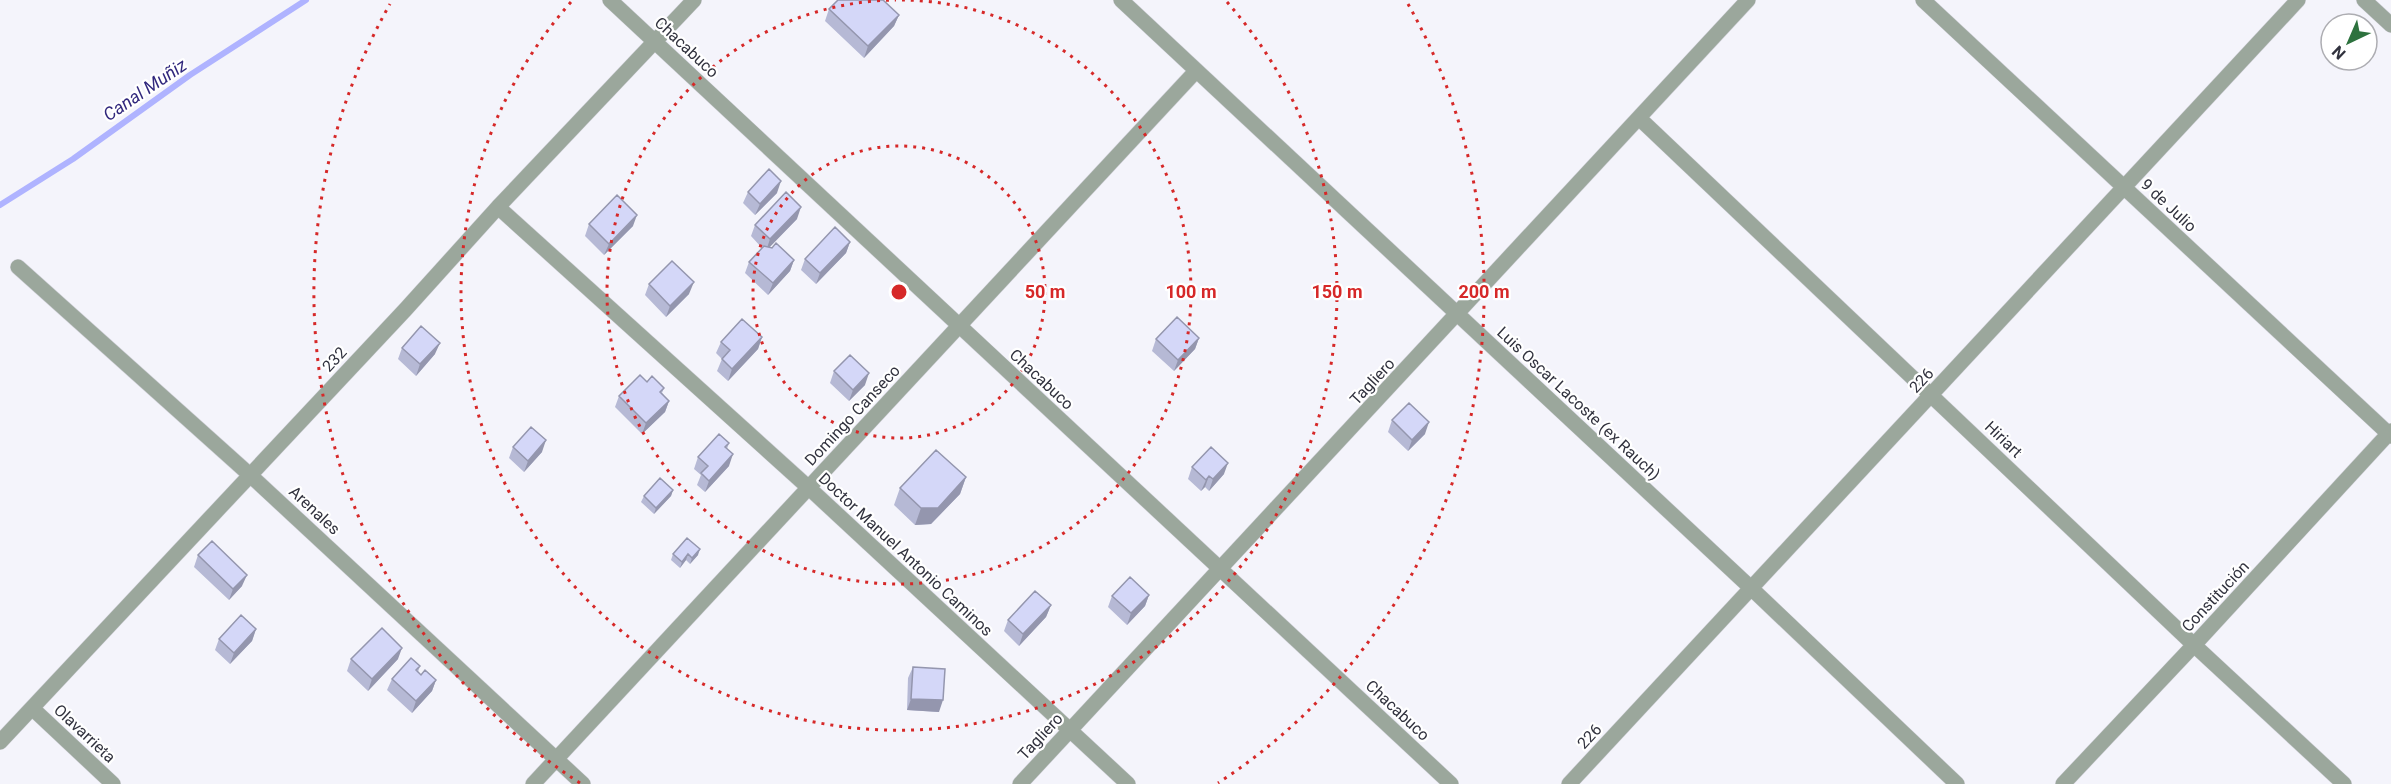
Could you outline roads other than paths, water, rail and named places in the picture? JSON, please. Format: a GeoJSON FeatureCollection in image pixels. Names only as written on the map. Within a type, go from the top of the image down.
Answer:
{"type":"FeatureCollection","features":[{"type":"Feature","properties":{"kind":"street","name":"Chacabuco"},"geometry":{"type":"LineString","coordinates":[[610,0],[1451,784]]}},
{"type":"Feature","properties":{"kind":"street","name":"232"},"geometry":{"type":"LineString","coordinates":[[0,742],[694,0]]}},
{"type":"Feature","properties":{"kind":"street","name":"Luis Oscar Lacoste (ex Rauch)"},"geometry":{"type":"LineString","coordinates":[[1121,0],[1958,784]]}},
{"type":"Feature","properties":{"kind":"street","name":"Tagliero"},"geometry":{"type":"LineString","coordinates":[[1020,784],[1458,315],[1748,0]]}},
{"type":"Feature","properties":{"kind":"street","name":"9 de Julio"},"geometry":{"type":"LineString","coordinates":[[1923,0],[2123,188],[2390,433]]}},
{"type":"Feature","properties":{"kind":"street","name":"226"},"geometry":{"type":"LineString","coordinates":[[1569,784],[2298,0]]}},
{"type":"Feature","properties":{"kind":"street"},"geometry":{"type":"LineString","coordinates":[[2364,0],[2391,25]]}},
{"type":"Feature","properties":{"kind":"street","name":"Domingo Canseco"},"geometry":{"type":"LineString","coordinates":[[533,784],[1196,71]]}},
{"type":"Feature","properties":{"kind":"street","name":"Hiriart"},"geometry":{"type":"LineString","coordinates":[[1640,118],[2194,645],[2344,784]]}},
{"type":"Feature","properties":{"kind":"street","name":"Doctor Manuel Antonio Caminos"},"geometry":{"type":"LineString","coordinates":[[498,207],[809,488],[1128,784]]}},
{"type":"Feature","properties":{"kind":"street","name":"Arenales"},"geometry":{"type":"LineString","coordinates":[[18,267],[250,475],[583,784]]}},
{"type":"Feature","properties":{"kind":"street","name":"Constitución"},"geometry":{"type":"LineString","coordinates":[[2063,784],[2390,433]]}},
{"type":"Feature","properties":{"kind":"street","name":"Olavarrieta"},"geometry":{"type":"LineString","coordinates":[[32,708],[113,784]]}},
{"type":"Feature","properties":{"kind":"waterway","name":"Canal Muñiz"},"geometry":{"type":"LineString","coordinates":[[0,205],[73,159],[190,75],[306,0]]}}]}
